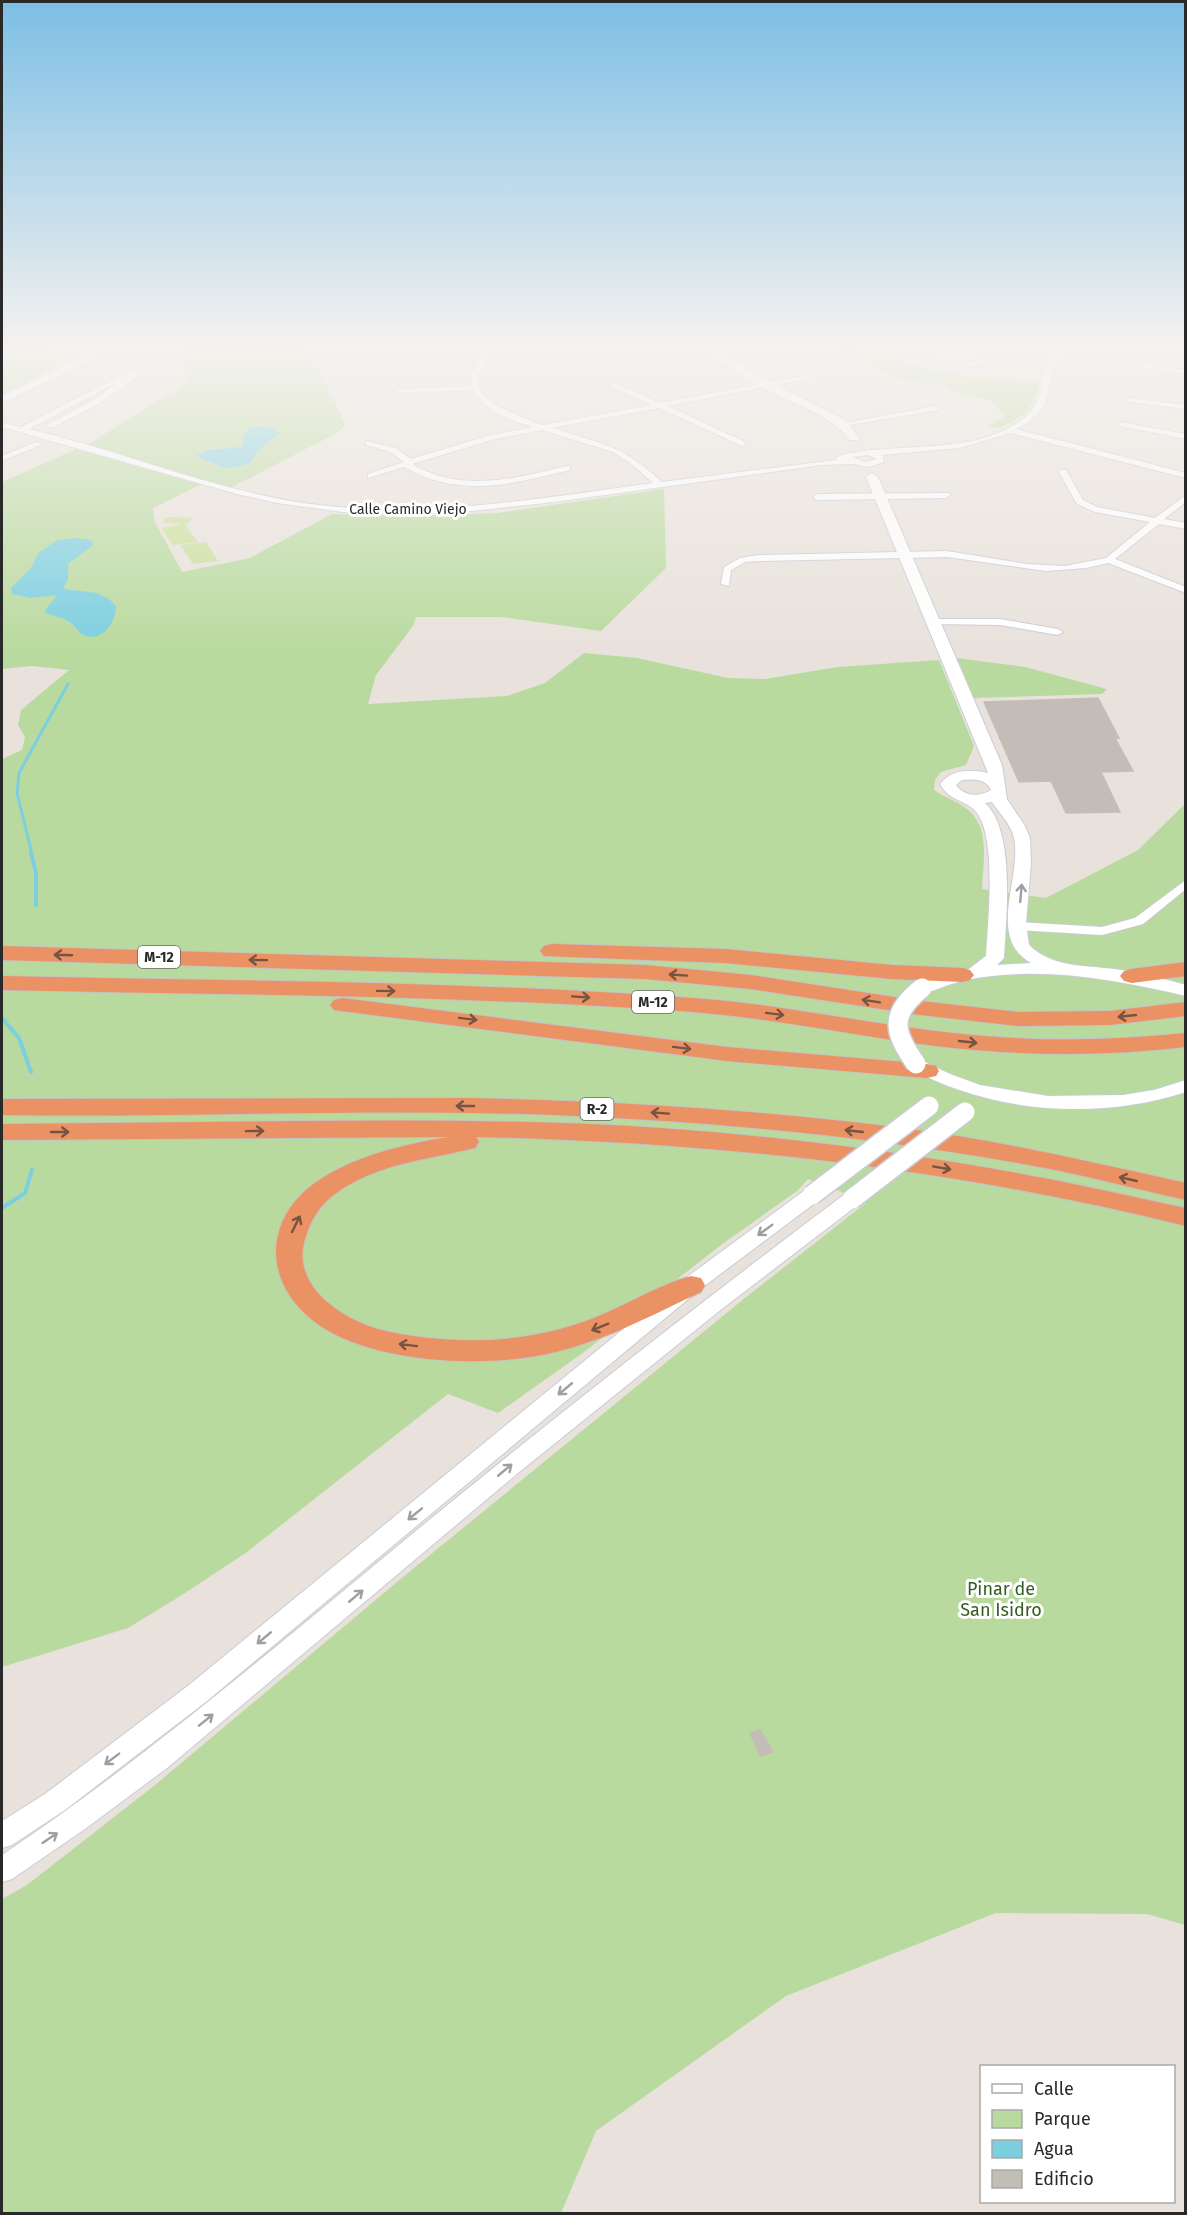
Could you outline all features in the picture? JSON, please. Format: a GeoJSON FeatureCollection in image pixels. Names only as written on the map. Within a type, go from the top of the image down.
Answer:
{"type":"FeatureCollection","features":[{"type":"Feature","properties":{"kind":"highway"},"geometry":{"type":"LineString","coordinates":[[317,961],[556,951],[725,956],[892,972],[968,975]]}},
{"type":"Feature","properties":{"kind":"highway","name":"M-12"},"geometry":{"type":"LineString","coordinates":[[2,953],[317,961],[704,976],[931,1010],[1019,1019],[1110,1018],[1185,1009]]}},
{"type":"Feature","properties":{"kind":"highway"},"geometry":{"type":"LineString","coordinates":[[1132,976],[1185,969]]}},
{"type":"Feature","properties":{"kind":"highway","name":"M-12"},"geometry":{"type":"LineString","coordinates":[[2,983],[534,995],[698,1005],[918,1036],[1029,1047],[1109,1047],[1185,1040]]}},
{"type":"Feature","properties":{"kind":"highway"},"geometry":{"type":"LineString","coordinates":[[117,986],[267,997],[493,1023],[727,1054],[924,1069]]}},
{"type":"Feature","properties":{"kind":"highway","name":"R-2"},"geometry":{"type":"LineString","coordinates":[[2,1107],[481,1106],[575,1108],[738,1119],[909,1137],[1036,1158],[1185,1192]]}},
{"type":"Feature","properties":{"kind":"highway","name":"R-2"},"geometry":{"type":"LineString","coordinates":[[2,1132],[422,1129],[542,1131],[732,1142],[884,1158],[1026,1183],[1185,1217]]}},
{"type":"Feature","properties":{"kind":"highway"},"geometry":{"type":"LineString","coordinates":[[691,1285],[596,1329],[536,1346],[485,1351],[439,1349],[399,1344],[369,1336],[333,1320],[307,1300],[297,1287],[290,1269],[289,1243],[301,1214],[314,1199],[346,1175],[387,1158],[425,1148],[470,1141],[508,1139],[615,1141],[884,1158]]}},
{"type":"Feature","properties":{"kind":"street"},"geometry":{"type":"LineString","coordinates":[[2,459],[33,446]]}},
{"type":"Feature","properties":{"kind":"street","name":"Calle Camino Viejo"},"geometry":{"type":"LineString","coordinates":[[82,446],[242,494],[320,508],[421,512],[478,509],[853,459],[871,453],[905,453]]}},
{"type":"Feature","properties":{"kind":"street"},"geometry":{"type":"LineString","coordinates":[[381,446],[393,450],[430,479],[464,484],[511,482],[567,468]]}},
{"type":"Feature","properties":{"kind":"street"},"geometry":{"type":"LineString","coordinates":[[371,476],[459,446]]}},
{"type":"Feature","properties":{"kind":"street"},"geometry":{"type":"LineString","coordinates":[[600,446],[617,452],[636,464],[660,485]]}},
{"type":"Feature","properties":{"kind":"street"},"geometry":{"type":"LineString","coordinates":[[856,446],[853,459],[876,467],[905,453],[944,446]]}},
{"type":"Feature","properties":{"kind":"street"},"geometry":{"type":"LineString","coordinates":[[863,446],[871,453],[881,496],[994,765],[999,800],[1018,824],[1024,854],[1017,926],[1020,945],[1043,963],[1060,969]]}},
{"type":"Feature","properties":{"kind":"street"},"geometry":{"type":"LineString","coordinates":[[1072,446],[1185,476]]}},
{"type":"Feature","properties":{"kind":"street"},"geometry":{"type":"LineString","coordinates":[[12,448],[22,451]]}},
{"type":"Feature","properties":{"kind":"street"},"geometry":{"type":"LineString","coordinates":[[1063,472],[1080,502],[1095,509],[1185,526]]}},
{"type":"Feature","properties":{"kind":"street"},"geometry":{"type":"LineString","coordinates":[[817,497],[946,495]]}},
{"type":"Feature","properties":{"kind":"street"},"geometry":{"type":"LineString","coordinates":[[726,584],[727,568],[743,560],[905,554],[971,556],[1029,568],[1052,570],[1093,565],[1109,560],[1185,497]]}},
{"type":"Feature","properties":{"kind":"street"},"geometry":{"type":"LineString","coordinates":[[1109,560],[1185,590]]}},
{"type":"Feature","properties":{"kind":"street"},"geometry":{"type":"LineString","coordinates":[[934,622],[1000,622],[1058,632]]}},
{"type":"Feature","properties":{"kind":"street"},"geometry":{"type":"LineString","coordinates":[[986,749],[980,762],[963,775],[950,780],[949,789],[969,799],[986,799],[998,789]]}},
{"type":"Feature","properties":{"kind":"street"},"geometry":{"type":"LineString","coordinates":[[963,775],[984,776],[998,789]]}},
{"type":"Feature","properties":{"kind":"street"},"geometry":{"type":"LineString","coordinates":[[968,975],[994,958],[996,853],[995,835],[985,813],[969,799]]}},
{"type":"Feature","properties":{"kind":"street"},"geometry":{"type":"LineString","coordinates":[[1017,926],[1102,931],[1138,921],[1185,883]]}},
{"type":"Feature","properties":{"kind":"street"},"geometry":{"type":"LineString","coordinates":[[2,1836],[55,1802],[198,1692],[691,1285],[929,1106],[934,1100],[935,1088],[924,1069],[899,1039],[896,1026],[897,1014],[906,999],[922,988],[941,980],[968,975],[1060,969],[1132,976],[1185,992]]}},
{"type":"Feature","properties":{"kind":"street"},"geometry":{"type":"LineString","coordinates":[[924,1069],[990,1093],[1049,1102],[1088,1104],[1126,1101],[1174,1091],[1185,1086]]}},
{"type":"Feature","properties":{"kind":"street"},"geometry":{"type":"LineString","coordinates":[[2,1870],[75,1821],[157,1760],[510,1467],[715,1303],[990,1093]]}},
{"type":"Feature","properties":{"kind":"green space","name":"Pinar de San Isidro"},"geometry":{"type":"Polygon","coordinates":[[[82,446],[311,446],[230,488],[208,481],[153,508],[155,522],[182,572],[250,558],[332,514],[416,516],[497,513],[664,489],[666,568],[601,631],[502,617],[416,617],[413,626],[376,675],[368,704],[507,696],[545,683],[584,653],[637,658],[728,678],[765,679],[838,667],[939,660],[974,746],[966,765],[941,772],[935,780],[934,790],[963,806],[975,817],[980,826],[984,846],[982,889],[1046,898],[1138,850],[1185,804],[1185,1925],[1147,1914],[996,1913],[786,1996],[596,2131],[561,2213],[2,2213],[2,1899],[27,1885],[155,1785],[403,1577],[740,1302],[867,1202],[808,1179],[797,1191],[721,1245],[584,1352],[498,1413],[448,1394],[247,1552],[182,1595],[128,1628],[2,1667],[2,759],[22,750],[25,737],[18,725],[21,710],[69,670],[32,666],[2,669],[2,482],[82,446]]]}},
{"type":"Feature","properties":{"kind":"green space"},"geometry":{"type":"Polygon","coordinates":[[[166,517],[192,518],[189,523],[185,524],[198,542],[173,545],[161,528],[184,524],[162,523],[166,517]]]}},
{"type":"Feature","properties":{"kind":"green space"},"geometry":{"type":"Polygon","coordinates":[[[206,542],[218,561],[193,564],[180,545],[206,542]]]}},
{"type":"Feature","properties":{"kind":"green space"},"geometry":{"type":"Polygon","coordinates":[[[957,658],[1025,667],[1107,689],[1102,694],[974,698],[957,658]]]}},
{"type":"Feature","properties":{"kind":"water"},"geometry":{"type":"Polygon","coordinates":[[[263,446],[250,462],[225,468],[195,456],[208,450],[263,446]]]}},
{"type":"Feature","properties":{"kind":"water"},"geometry":{"type":"Polygon","coordinates":[[[75,538],[92,540],[93,545],[68,564],[68,579],[63,589],[97,593],[109,599],[116,606],[114,618],[108,628],[98,636],[81,634],[68,621],[44,612],[57,595],[31,598],[12,594],[11,588],[32,567],[38,553],[56,541],[75,538]]]}},
{"type":"Feature","properties":{"kind":"building"},"geometry":{"type":"Polygon","coordinates":[[[1098,698],[1119,738],[1115,738],[1133,771],[1101,772],[1120,812],[1066,813],[1051,781],[1019,782],[984,702],[1098,698]]]}},
{"type":"Feature","properties":{"kind":"building"},"geometry":{"type":"Polygon","coordinates":[[[760,1730],[773,1752],[760,1756],[750,1733],[760,1730]]]}},
{"type":"Feature","properties":{"kind":"waterway"},"geometry":{"type":"LineString","coordinates":[[32,854],[17,793],[19,773],[68,684]]}},
{"type":"Feature","properties":{"kind":"waterway"},"geometry":{"type":"LineString","coordinates":[[31,853],[36,873],[36,905]]}},
{"type":"Feature","properties":{"kind":"waterway"},"geometry":{"type":"LineString","coordinates":[[2,1018],[19,1038],[31,1072]]}},
{"type":"Feature","properties":{"kind":"waterway"},"geometry":{"type":"LineString","coordinates":[[2,1208],[25,1193],[32,1170]]}}]}
